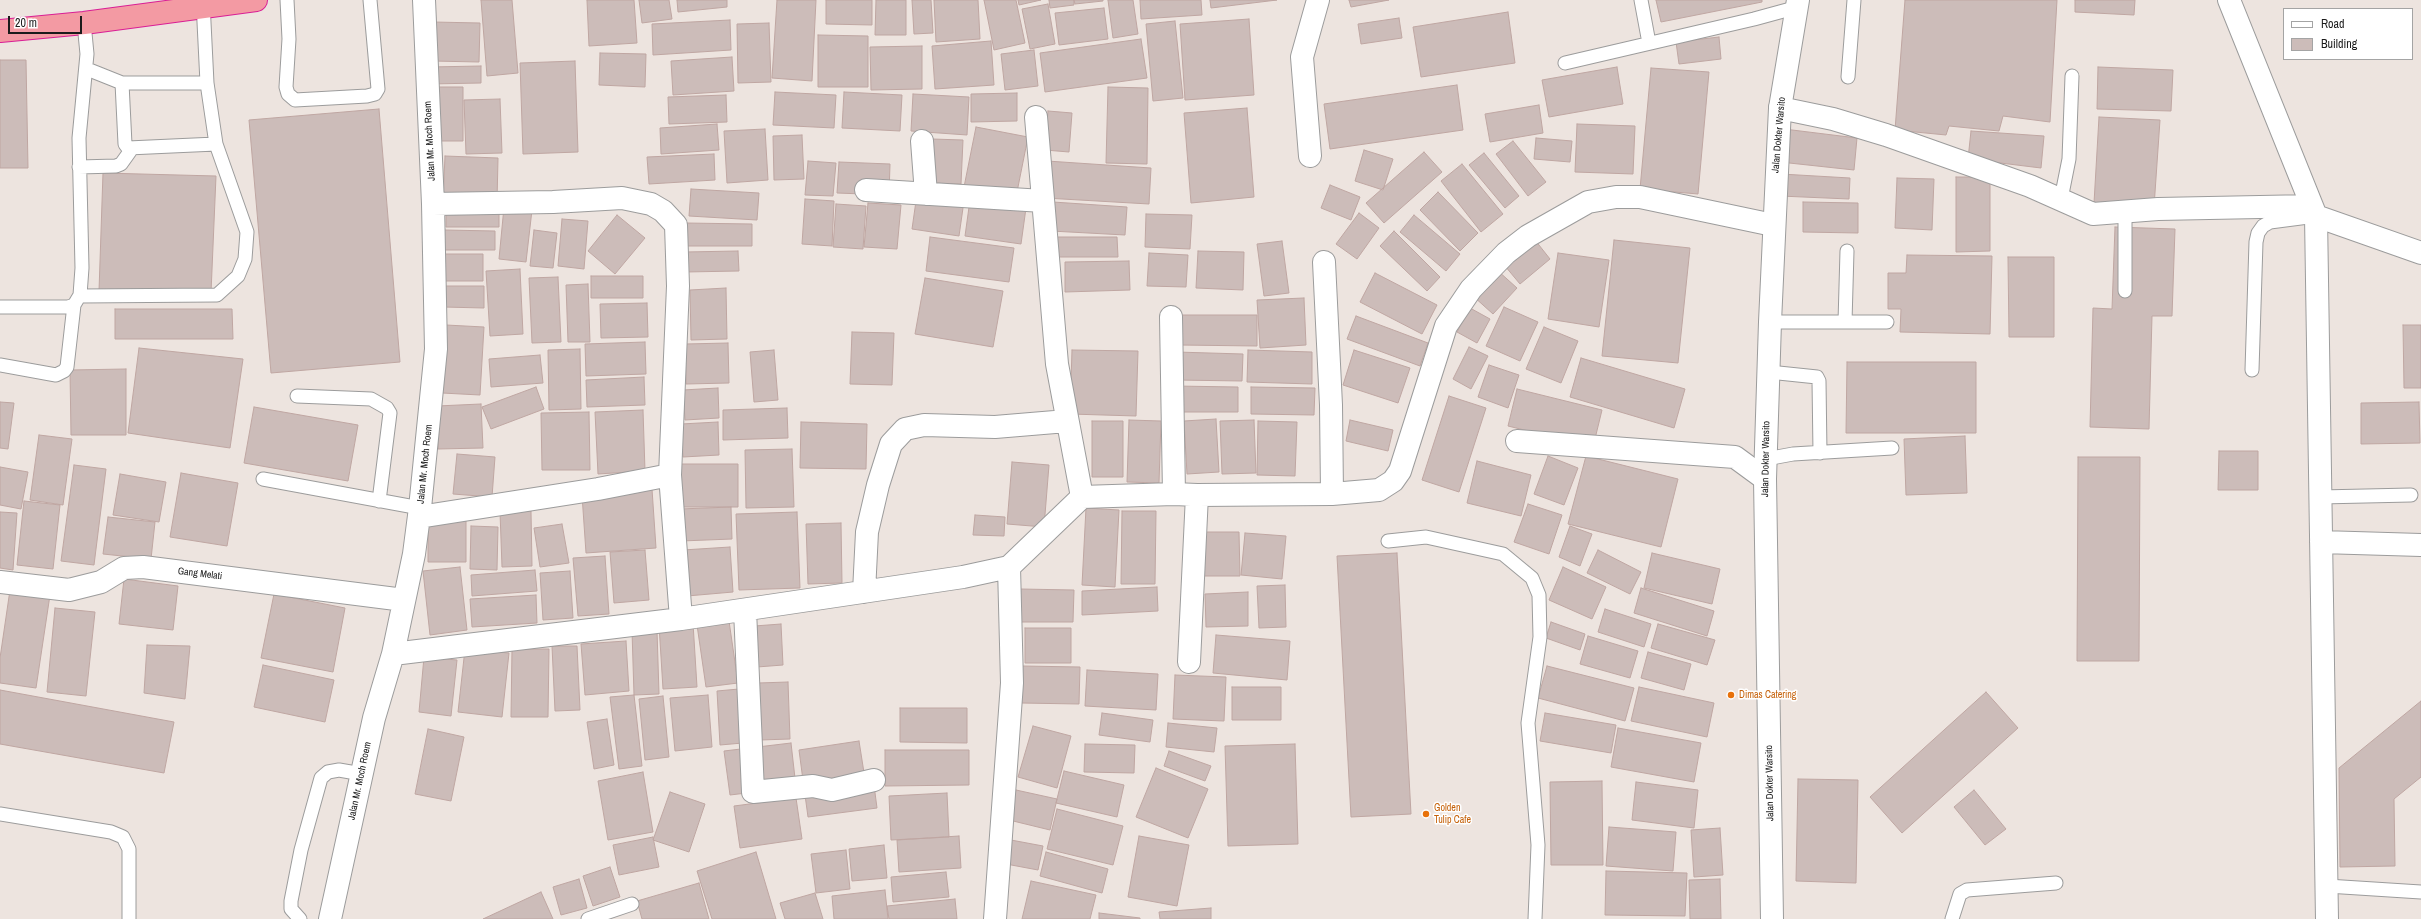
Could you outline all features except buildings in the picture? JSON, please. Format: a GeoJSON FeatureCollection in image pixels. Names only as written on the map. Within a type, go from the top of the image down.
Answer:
{"type":"FeatureCollection","features":[{"type":"Feature","properties":{"kind":"highway"},"geometry":{"type":"LineString","coordinates":[[0,31],[84,23],[154,7],[256,0]]}},
{"type":"Feature","properties":{"kind":"street","name":"Jalan Mr. Moch Roem"},"geometry":{"type":"LineString","coordinates":[[330,919],[374,718],[393,654],[420,512],[436,349],[433,204],[424,0]]}},
{"type":"Feature","properties":{"kind":"street"},"geometry":{"type":"LineString","coordinates":[[1310,156],[1302,57],[1318,0]]}},
{"type":"Feature","properties":{"kind":"street"},"geometry":{"type":"LineString","coordinates":[[2229,0],[2314,211],[2327,886],[2326,919]]}},
{"type":"Feature","properties":{"kind":"street","name":"Jalan Dokter Warsito"},"geometry":{"type":"LineString","coordinates":[[1772,919],[1766,470],[1770,322],[1773,225],[1780,108],[1798,3]]}},
{"type":"Feature","properties":{"kind":"street"},"geometry":{"type":"LineString","coordinates":[[1780,108],[1833,119],[1886,135],[2061,199],[2093,214],[2125,213],[2158,209],[2314,211],[2421,253]]}},
{"type":"Feature","properties":{"kind":"street"},"geometry":{"type":"LineString","coordinates":[[1036,118],[1056,350],[1067,421],[1073,445],[1082,497]]}},
{"type":"Feature","properties":{"kind":"street"},"geometry":{"type":"LineString","coordinates":[[922,140],[926,194]]}},
{"type":"Feature","properties":{"kind":"street"},"geometry":{"type":"LineString","coordinates":[[866,190],[1043,201]]}},
{"type":"Feature","properties":{"kind":"street"},"geometry":{"type":"LineString","coordinates":[[393,654],[682,619],[963,577],[1009,567],[1082,497],[1174,494],[1332,494],[1379,490],[1393,481],[1400,471],[1446,326],[1471,289],[1506,253],[1528,236],[1588,202],[1616,197],[1640,197],[1773,225]]}},
{"type":"Feature","properties":{"kind":"street"},"geometry":{"type":"LineString","coordinates":[[433,204],[622,198],[651,204],[663,211],[676,225],[678,286],[670,475],[682,619]]}},
{"type":"Feature","properties":{"kind":"street"},"geometry":{"type":"LineString","coordinates":[[1324,262],[1331,405],[1332,494]]}},
{"type":"Feature","properties":{"kind":"street"},"geometry":{"type":"LineString","coordinates":[[1171,317],[1174,494]]}},
{"type":"Feature","properties":{"kind":"street"},"geometry":{"type":"LineString","coordinates":[[864,592],[866,532],[878,485],[891,444],[905,429],[924,425],[995,427],[1067,421]]}},
{"type":"Feature","properties":{"kind":"street"},"geometry":{"type":"LineString","coordinates":[[1517,441],[1735,456],[1766,470]]}},
{"type":"Feature","properties":{"kind":"street"},"geometry":{"type":"LineString","coordinates":[[420,512],[598,490],[670,475]]}},
{"type":"Feature","properties":{"kind":"street"},"geometry":{"type":"LineString","coordinates":[[1189,662],[1197,495]]}},
{"type":"Feature","properties":{"kind":"street"},"geometry":{"type":"LineString","coordinates":[[2321,542],[2421,545]]}},
{"type":"Feature","properties":{"kind":"street","name":"Gang Melati"},"geometry":{"type":"LineString","coordinates":[[0,582],[69,590],[101,582],[124,568],[143,567],[404,600]]}},
{"type":"Feature","properties":{"kind":"street"},"geometry":{"type":"LineString","coordinates":[[995,919],[1012,683],[1009,567]]}},
{"type":"Feature","properties":{"kind":"street"},"geometry":{"type":"LineString","coordinates":[[745,610],[753,792],[799,786],[813,786],[832,790],[874,780]]}},
{"type":"Feature","properties":{"kind":"lane"},"geometry":{"type":"LineString","coordinates":[[287,0],[289,39],[286,87],[288,94],[295,100],[367,96],[375,94],[378,89],[370,0]]}},
{"type":"Feature","properties":{"kind":"lane"},"geometry":{"type":"LineString","coordinates":[[1641,0],[1650,43]]}},
{"type":"Feature","properties":{"kind":"lane"},"geometry":{"type":"LineString","coordinates":[[1848,77],[1854,0]]}},
{"type":"Feature","properties":{"kind":"lane"},"geometry":{"type":"LineString","coordinates":[[1565,63],[1650,43],[1798,3]]}},
{"type":"Feature","properties":{"kind":"lane"},"geometry":{"type":"LineString","coordinates":[[0,307],[68,307],[77,301],[217,295],[238,276],[245,259],[247,232],[216,144],[207,83],[203,4]]}},
{"type":"Feature","properties":{"kind":"lane"},"geometry":{"type":"LineString","coordinates":[[0,365],[56,374],[67,368],[82,268],[79,168],[82,106],[87,69],[84,23]]}},
{"type":"Feature","properties":{"kind":"lane"},"geometry":{"type":"LineString","coordinates":[[87,69],[122,83],[207,83]]}},
{"type":"Feature","properties":{"kind":"lane"},"geometry":{"type":"LineString","coordinates":[[2061,199],[2069,159],[2072,76]]}},
{"type":"Feature","properties":{"kind":"lane"},"geometry":{"type":"LineString","coordinates":[[122,83],[125,144],[132,150],[216,144]]}},
{"type":"Feature","properties":{"kind":"lane"},"geometry":{"type":"LineString","coordinates":[[79,168],[116,166],[121,164],[132,150]]}},
{"type":"Feature","properties":{"kind":"lane"},"geometry":{"type":"LineString","coordinates":[[2252,370],[2256,242],[2258,233],[2262,226],[2270,222],[2314,211]]}},
{"type":"Feature","properties":{"kind":"lane"},"geometry":{"type":"LineString","coordinates":[[2124,291],[2125,213]]}},
{"type":"Feature","properties":{"kind":"lane"},"geometry":{"type":"LineString","coordinates":[[1845,322],[1847,251]]}},
{"type":"Feature","properties":{"kind":"lane"},"geometry":{"type":"LineString","coordinates":[[1770,322],[1887,322]]}},
{"type":"Feature","properties":{"kind":"lane"},"geometry":{"type":"LineString","coordinates":[[1769,372],[1817,377],[1819,381],[1820,453]]}},
{"type":"Feature","properties":{"kind":"lane"},"geometry":{"type":"LineString","coordinates":[[297,396],[371,399],[387,408],[390,412],[379,501]]}},
{"type":"Feature","properties":{"kind":"lane"},"geometry":{"type":"LineString","coordinates":[[1766,470],[1820,453],[1892,448]]}},
{"type":"Feature","properties":{"kind":"lane"},"geometry":{"type":"LineString","coordinates":[[263,479],[379,501],[420,512]]}},
{"type":"Feature","properties":{"kind":"lane"},"geometry":{"type":"LineString","coordinates":[[2320,497],[2411,495]]}},
{"type":"Feature","properties":{"kind":"lane"},"geometry":{"type":"LineString","coordinates":[[1388,541],[1426,537],[1503,554],[1532,578],[1539,595],[1540,637],[1528,723],[1538,845],[1535,919]]}},
{"type":"Feature","properties":{"kind":"lane"},"geometry":{"type":"LineString","coordinates":[[300,919],[291,909],[291,901],[302,850],[321,778],[328,772],[339,770],[362,774]]}},
{"type":"Feature","properties":{"kind":"lane"},"geometry":{"type":"LineString","coordinates":[[0,814],[111,832],[123,837],[129,849],[129,919]]}},
{"type":"Feature","properties":{"kind":"lane"},"geometry":{"type":"LineString","coordinates":[[1952,919],[1960,894],[1967,890],[2056,883]]}},
{"type":"Feature","properties":{"kind":"lane"},"geometry":{"type":"LineString","coordinates":[[2327,886],[2421,892]]}},
{"type":"Feature","properties":{"kind":"lane"},"geometry":{"type":"LineString","coordinates":[[588,919],[632,904]]}},
{"type":"Feature","properties":{"kind":"place","name":"Dimas Catering"},"geometry":{"type":"Point","coordinates":[1731,695]}},
{"type":"Feature","properties":{"kind":"place","name":"Golden Tulip Cafe"},"geometry":{"type":"Point","coordinates":[1426,814]}}]}
